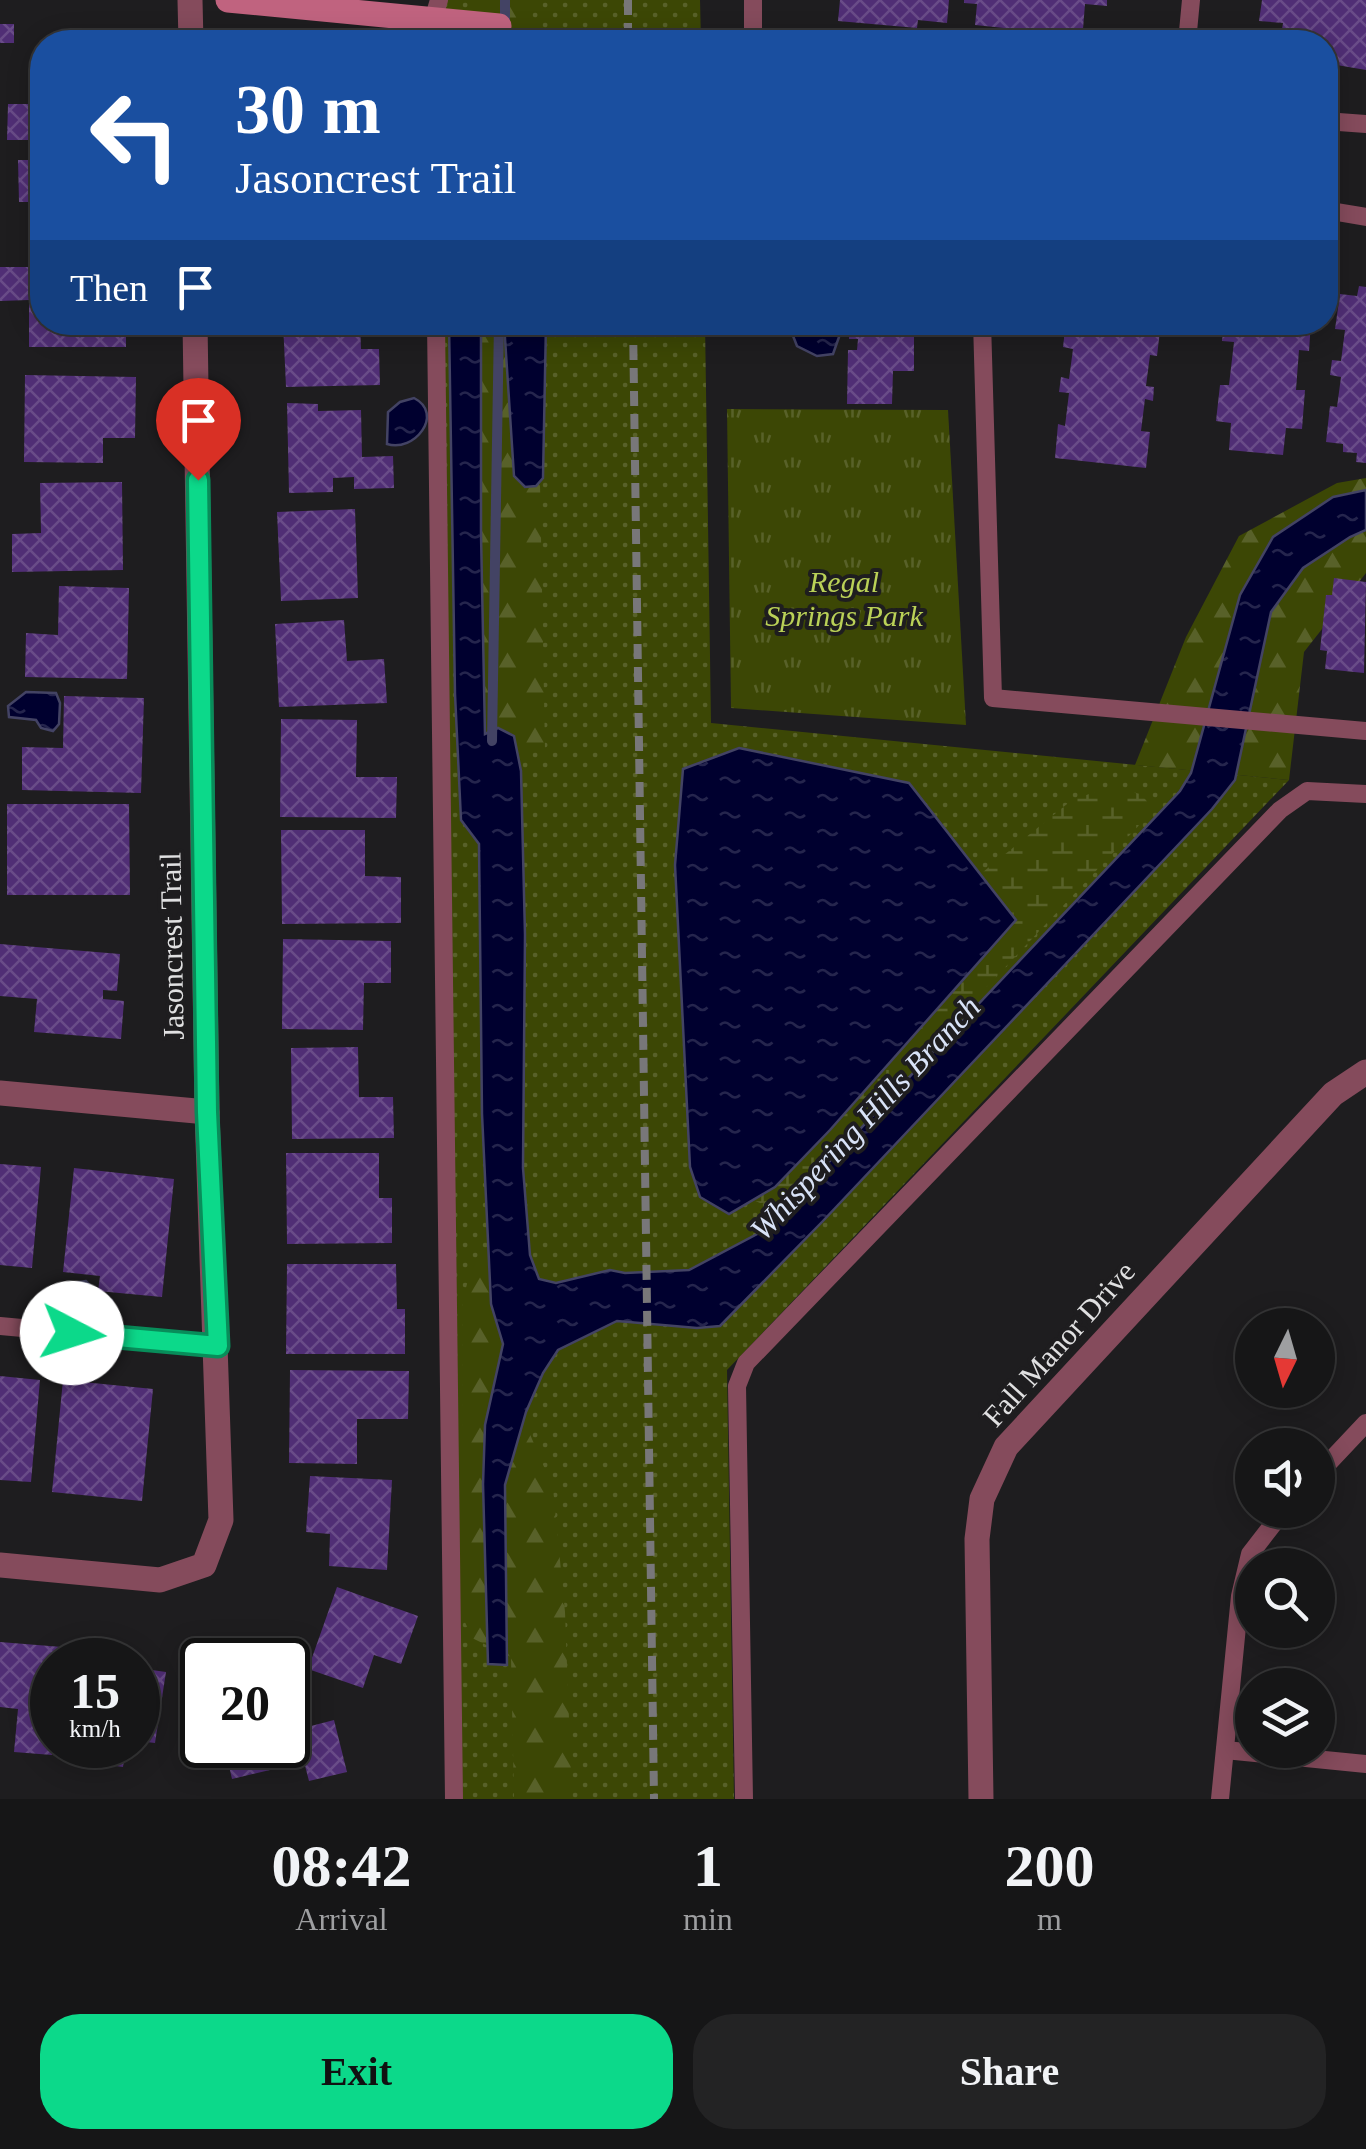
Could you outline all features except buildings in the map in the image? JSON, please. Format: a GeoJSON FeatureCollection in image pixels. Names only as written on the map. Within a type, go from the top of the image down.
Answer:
{"type":"FeatureCollection","features":[{"type":"Feature","properties":{"kind":"street"},"geometry":{"type":"LineString","coordinates":[[190,0],[191,30]]}},
{"type":"Feature","properties":{"kind":"street"},"geometry":{"type":"LineString","coordinates":[[228,0],[500,26]]}},
{"type":"Feature","properties":{"kind":"street","name":"Jasoncrest Trail"},"geometry":{"type":"LineString","coordinates":[[0,1565],[160,1580],[204,1566],[221,1520],[207,1112],[195,335]]}},
{"type":"Feature","properties":{"kind":"street","name":"Fall Manor Drive"},"geometry":{"type":"LineString","coordinates":[[981,1799],[977,1539],[982,1499],[1006,1447],[1333,1094],[1366,1072]]}},
{"type":"Feature","properties":{"kind":"street"},"geometry":{"type":"LineString","coordinates":[[0,1093],[207,1112]]}},
{"type":"Feature","properties":{"kind":"lane"},"geometry":{"type":"LineString","coordinates":[[753,0],[753,30]]}},
{"type":"Feature","properties":{"kind":"lane"},"geometry":{"type":"LineString","coordinates":[[1188,30],[1191,0]]}},
{"type":"Feature","properties":{"kind":"lane"},"geometry":{"type":"LineString","coordinates":[[1338,121],[1366,124]]}},
{"type":"Feature","properties":{"kind":"lane"},"geometry":{"type":"LineString","coordinates":[[1338,213],[1366,218]]}},
{"type":"Feature","properties":{"kind":"lane"},"geometry":{"type":"LineString","coordinates":[[436,335],[454,1799]]}},
{"type":"Feature","properties":{"kind":"lane"},"geometry":{"type":"LineString","coordinates":[[982,335],[994,698],[1366,731]]}},
{"type":"Feature","properties":{"kind":"lane"},"geometry":{"type":"LineString","coordinates":[[744,1799],[737,1386],[746,1363],[1280,810],[1307,790],[1366,794]]}},
{"type":"Feature","properties":{"kind":"lane"},"geometry":{"type":"LineString","coordinates":[[0,1326],[218,1346]]}},
{"type":"Feature","properties":{"kind":"lane"},"geometry":{"type":"LineString","coordinates":[[1335,1456],[1366,1423]]}},
{"type":"Feature","properties":{"kind":"lane"},"geometry":{"type":"LineString","coordinates":[[1220,1799],[1240,1596],[1250,1554],[1270,1528]]}},
{"type":"Feature","properties":{"kind":"lane"},"geometry":{"type":"LineString","coordinates":[[1225,1750],[1366,1764]]}},
{"type":"Feature","properties":{"kind":"green space"},"geometry":{"type":"Polygon","coordinates":[[[432,0],[700,0],[701,30],[432,30],[432,0]]]}},
{"type":"Feature","properties":{"kind":"green space"},"geometry":{"type":"Polygon","coordinates":[[[469,0],[532,0],[532,30],[469,30],[469,0]]]}},
{"type":"Feature","properties":{"kind":"green space"},"geometry":{"type":"Polygon","coordinates":[[[435,335],[705,335],[711,723],[1289,780],[727,1370],[734,1799],[454,1799],[435,335]]]}},
{"type":"Feature","properties":{"kind":"green space"},"geometry":{"type":"Polygon","coordinates":[[[473,335],[537,335],[545,749],[478,752],[473,335]]]}},
{"type":"Feature","properties":{"kind":"green space","name":"Regal Springs Park"},"geometry":{"type":"Polygon","coordinates":[[[727,409],[948,410],[966,725],[731,708],[727,409]]]}},
{"type":"Feature","properties":{"kind":"green space"},"geometry":{"type":"Polygon","coordinates":[[[1366,478],[1366,573],[1304,652],[1289,780],[1135,765],[1186,637],[1239,536],[1337,483],[1366,478]]]}},
{"type":"Feature","properties":{"kind":"green space"},"geometry":{"type":"Polygon","coordinates":[[[1095,792],[1141,794],[1149,804],[1143,821],[784,1202],[760,1203],[730,1190],[915,927],[1072,800],[1095,792]]]}},
{"type":"Feature","properties":{"kind":"green space"},"geometry":{"type":"Polygon","coordinates":[[[506,1258],[528,1386],[529,1432],[553,1488],[565,1612],[572,1799],[514,1799],[511,1657],[472,1638],[461,1613],[463,1300],[473,1260],[506,1258]]]}},
{"type":"Feature","properties":{"kind":"water"},"geometry":{"type":"Polygon","coordinates":[[[449,335],[481,335],[485,734],[498,728],[514,736],[521,771],[525,935],[523,1168],[530,1255],[539,1279],[556,1283],[610,1270],[689,1270],[774,1225],[776,1218],[1180,791],[1191,773],[1240,595],[1273,537],[1333,497],[1366,490],[1366,530],[1303,568],[1271,612],[1235,780],[1212,809],[720,1326],[697,1328],[617,1321],[558,1350],[526,1412],[505,1485],[507,1665],[488,1664],[485,1425],[503,1344],[491,1304],[482,1114],[479,844],[461,820],[449,335]]]}},
{"type":"Feature","properties":{"kind":"water"},"geometry":{"type":"Polygon","coordinates":[[[505,335],[546,335],[543,478],[536,486],[525,487],[514,476],[505,335]]]}},
{"type":"Feature","properties":{"kind":"water"},"geometry":{"type":"Polygon","coordinates":[[[793,335],[839,335],[833,354],[817,356],[797,346],[793,335]]]}},
{"type":"Feature","properties":{"kind":"water"},"geometry":{"type":"Polygon","coordinates":[[[414,398],[427,413],[422,430],[407,443],[387,444],[388,412],[400,402],[414,398]]]}},
{"type":"Feature","properties":{"kind":"water"},"geometry":{"type":"Polygon","coordinates":[[[26,692],[56,693],[60,703],[59,724],[53,731],[41,728],[36,720],[9,717],[8,706],[26,692]]]}},
{"type":"Feature","properties":{"kind":"water"},"geometry":{"type":"Polygon","coordinates":[[[739,748],[909,783],[1016,920],[775,1187],[729,1214],[700,1197],[690,1167],[675,865],[683,769],[739,748]]]}},
{"type":"Feature","properties":{"kind":"water"},"geometry":{"type":"Polygon","coordinates":[[[86,1281],[102,1298],[112,1300],[115,1315],[97,1319],[66,1313],[61,1304],[66,1290],[86,1281]]]}},
{"type":"Feature","properties":{"kind":"waterway","name":"Whispering Hills Branch"},"geometry":{"type":"LineString","coordinates":[[505,0],[505,30]]}},
{"type":"Feature","properties":{"kind":"waterway","name":"Whispering Hills Branch"},"geometry":{"type":"LineString","coordinates":[[492,741],[499,335]]}},
{"type":"Feature","properties":{"kind":"railway"},"geometry":{"type":"LineString","coordinates":[[628,0],[628,30]]}},
{"type":"Feature","properties":{"kind":"railway"},"geometry":{"type":"LineString","coordinates":[[633,335],[654,1799]]}},
{"type":"Feature","properties":{"kind":"route"},"geometry":{"type":"LineString","coordinates":[[72,1333],[218,1346],[207,1112],[198,480]]}}]}
